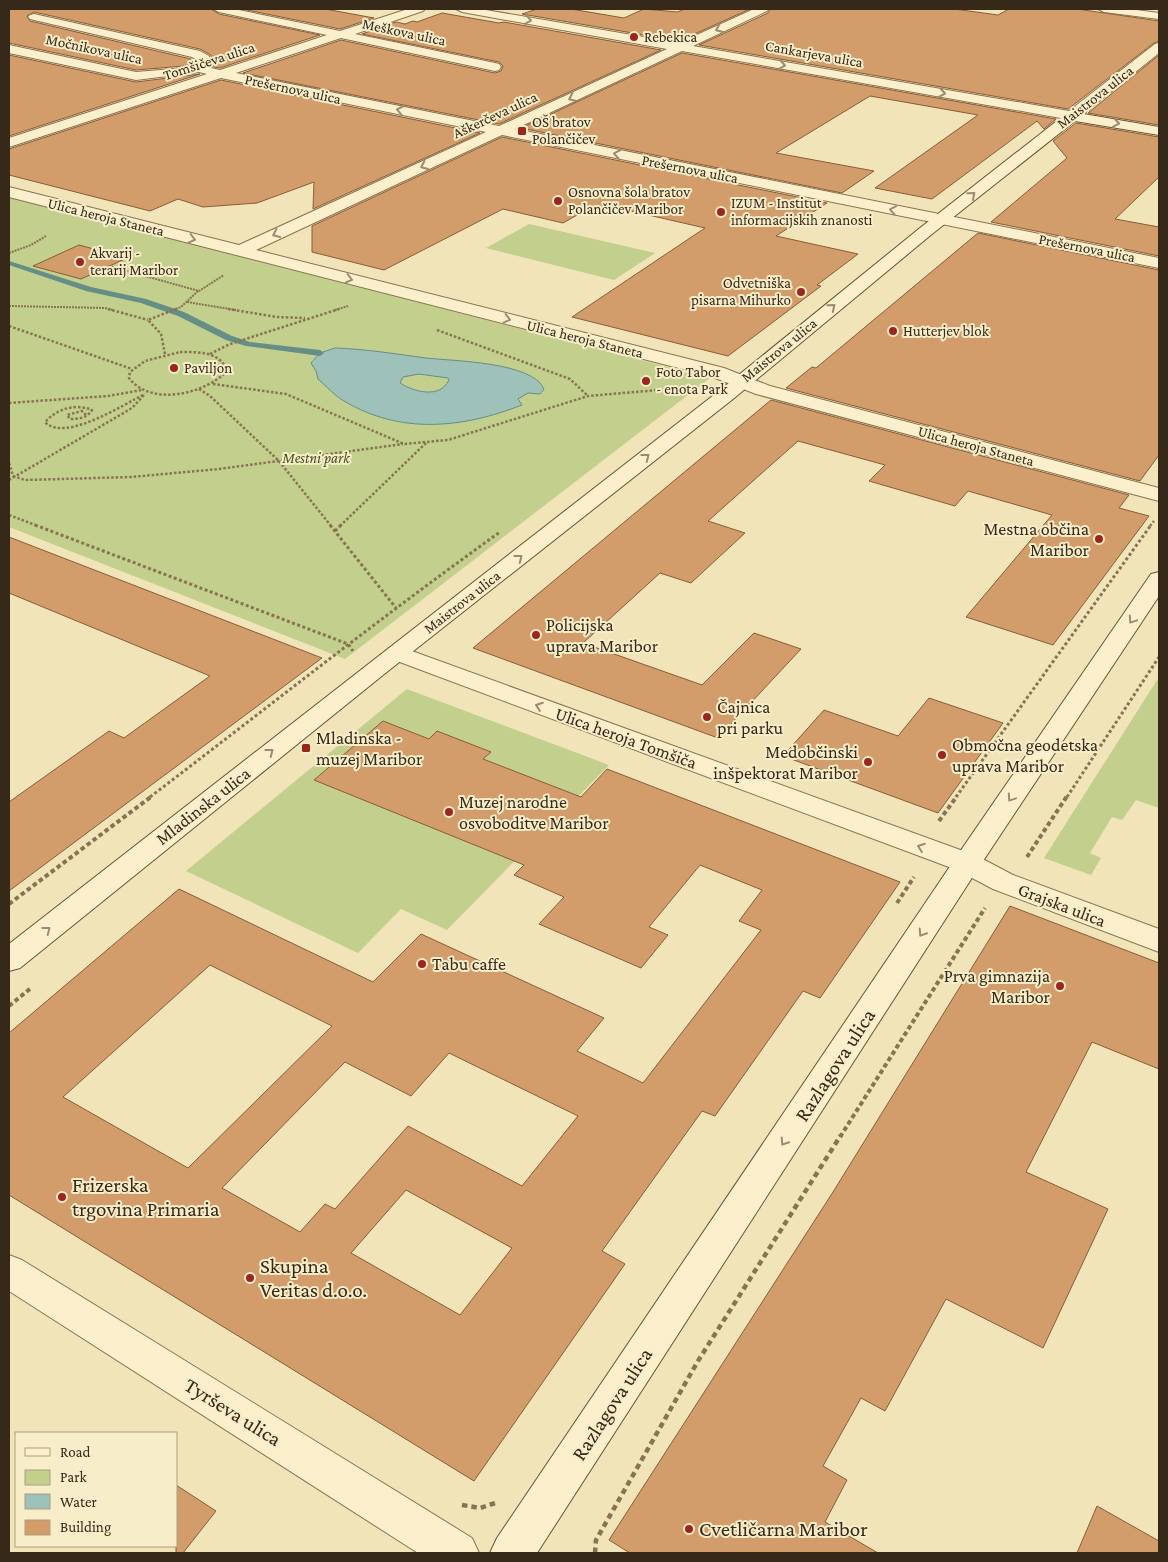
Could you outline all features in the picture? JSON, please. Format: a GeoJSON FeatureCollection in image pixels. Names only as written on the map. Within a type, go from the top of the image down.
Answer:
{"type":"FeatureCollection","features":[{"type":"Feature","properties":{"kind":"street","name":"Meškova ulica"},"geometry":{"type":"LineString","coordinates":[[219,9],[495,67]]}},
{"type":"Feature","properties":{"kind":"street","name":"Tomšičeva ulica"},"geometry":{"type":"LineString","coordinates":[[9,144],[419,9]]}},
{"type":"Feature","properties":{"kind":"street","name":"Cankarjeva ulica"},"geometry":{"type":"LineString","coordinates":[[462,9],[1159,131]]}},
{"type":"Feature","properties":{"kind":"street","name":"Aškerčeva ulica"},"geometry":{"type":"LineString","coordinates":[[240,251],[763,9]]}},
{"type":"Feature","properties":{"kind":"street"},"geometry":{"type":"LineString","coordinates":[[1104,9],[1159,16]]}},
{"type":"Feature","properties":{"kind":"street"},"geometry":{"type":"LineString","coordinates":[[34,17],[196,54],[205,59],[207,65],[202,69]]}},
{"type":"Feature","properties":{"kind":"street","name":"Maistrova ulica"},"geometry":{"type":"LineString","coordinates":[[398,653],[1159,47]]}},
{"type":"Feature","properties":{"kind":"street","name":"Močnikova ulica"},"geometry":{"type":"LineString","coordinates":[[9,49],[136,76],[202,69]]}},
{"type":"Feature","properties":{"kind":"street","name":"Prešernova ulica"},"geometry":{"type":"LineString","coordinates":[[202,69],[500,131],[1159,263]]}},
{"type":"Feature","properties":{"kind":"street","name":"Ulica heroja Staneta"},"geometry":{"type":"LineString","coordinates":[[9,192],[717,372],[740,382],[1159,494]]}},
{"type":"Feature","properties":{"kind":"street","name":"Razlagova ulica"},"geometry":{"type":"LineString","coordinates":[[512,1553],[967,863],[1159,579]]}},
{"type":"Feature","properties":{"kind":"street","name":"Ulica heroja Tomšiča"},"geometry":{"type":"LineString","coordinates":[[398,653],[967,863]]}},
{"type":"Feature","properties":{"kind":"street","name":"Mladinska ulica"},"geometry":{"type":"LineString","coordinates":[[9,960],[398,653]]}},
{"type":"Feature","properties":{"kind":"street","name":"Grajska ulica"},"geometry":{"type":"LineString","coordinates":[[967,863],[997,891],[1159,941]]}},
{"type":"Feature","properties":{"kind":"street","name":"Tyrševa ulica"},"geometry":{"type":"LineString","coordinates":[[9,1271],[457,1553]]}},
{"type":"Feature","properties":{"kind":"path"},"geometry":{"type":"LineString","coordinates":[[9,254],[31,245],[46,236]]}},
{"type":"Feature","properties":{"kind":"path"},"geometry":{"type":"LineString","coordinates":[[109,266],[199,291]]}},
{"type":"Feature","properties":{"kind":"path"},"geometry":{"type":"LineString","coordinates":[[148,320],[181,307],[199,291],[225,274]]}},
{"type":"Feature","properties":{"kind":"path"},"geometry":{"type":"LineString","coordinates":[[187,302],[277,317],[308,318]]}},
{"type":"Feature","properties":{"kind":"path"},"geometry":{"type":"LineString","coordinates":[[210,354],[246,338],[351,305]]}},
{"type":"Feature","properties":{"kind":"path"},"geometry":{"type":"LineString","coordinates":[[9,306],[105,308],[148,320],[161,331],[165,342],[165,354]]}},
{"type":"Feature","properties":{"kind":"path"},"geometry":{"type":"LineString","coordinates":[[9,326],[132,369]]}},
{"type":"Feature","properties":{"kind":"path"},"geometry":{"type":"LineString","coordinates":[[188,352],[210,354],[220,358],[226,364],[227,371],[222,378],[200,389],[167,394],[143,390],[130,381],[129,376],[132,369],[150,358],[165,354],[188,352]]}},
{"type":"Feature","properties":{"kind":"path"},"geometry":{"type":"LineString","coordinates":[[213,384],[286,394],[404,444]]}},
{"type":"Feature","properties":{"kind":"path"},"geometry":{"type":"LineString","coordinates":[[200,389],[210,396],[279,461],[396,608]]}},
{"type":"Feature","properties":{"kind":"path"},"geometry":{"type":"LineString","coordinates":[[13,476],[25,480],[40,481],[132,477],[219,469],[404,444],[448,440],[588,396],[679,389]]}},
{"type":"Feature","properties":{"kind":"path"},"geometry":{"type":"LineString","coordinates":[[9,404],[108,396],[143,390]]}},
{"type":"Feature","properties":{"kind":"path"},"geometry":{"type":"LineString","coordinates":[[86,415],[79,411],[67,415],[68,418],[75,419],[90,414],[92,410],[83,407],[66,409],[52,414],[45,422],[49,427],[62,428],[85,423],[152,392]]}},
{"type":"Feature","properties":{"kind":"path"},"geometry":{"type":"LineString","coordinates":[[9,480],[132,408],[145,394]]}},
{"type":"Feature","properties":{"kind":"path"},"geometry":{"type":"LineString","coordinates":[[335,531],[427,442]]}},
{"type":"Feature","properties":{"kind":"path"},"geometry":{"type":"LineString","coordinates":[[9,463],[13,476]]}},
{"type":"Feature","properties":{"kind":"path"},"geometry":{"type":"LineString","coordinates":[[9,515],[348,644],[356,657]]}},
{"type":"Feature","properties":{"kind":"path"},"geometry":{"type":"LineString","coordinates":[[937,824],[1159,516]]}},
{"type":"Feature","properties":{"kind":"path"},"geometry":{"type":"LineString","coordinates":[[9,904],[320,668],[348,644]]}},
{"type":"Feature","properties":{"kind":"path"},"geometry":{"type":"LineString","coordinates":[[594,1553],[596,1540],[698,1361],[997,891],[1032,851],[1157,664],[1159,658]]}},
{"type":"Feature","properties":{"kind":"path"},"geometry":{"type":"LineString","coordinates":[[459,1505],[480,1508],[499,1502]]}},
{"type":"Feature","properties":{"kind":"green space","name":"Mestni park"},"geometry":{"type":"Polygon","coordinates":[[[9,196],[710,378],[345,659],[9,527],[9,196]]]}},
{"type":"Feature","properties":{"kind":"green space"},"geometry":{"type":"Polygon","coordinates":[[[529,224],[655,253],[614,280],[486,248],[529,224]]]}},
{"type":"Feature","properties":{"kind":"green space"},"geometry":{"type":"Polygon","coordinates":[[[1159,677],[1159,808],[1136,800],[1122,820],[1112,817],[1090,853],[1101,858],[1091,875],[1044,858],[1159,677]]]}},
{"type":"Feature","properties":{"kind":"green space"},"geometry":{"type":"Polygon","coordinates":[[[407,689],[609,765],[447,930],[401,909],[358,953],[186,871],[407,689]]]}},
{"type":"Feature","properties":{"kind":"water"},"geometry":{"type":"Polygon","coordinates":[[[335,348],[491,364],[525,373],[537,380],[544,389],[540,394],[528,393],[518,399],[522,405],[477,419],[455,423],[410,423],[366,412],[337,396],[318,379],[311,363],[320,353],[335,348]],[[419,374],[403,377],[400,383],[419,391],[433,392],[445,386],[449,380],[448,378],[419,374]]]}},
{"type":"Feature","properties":{"kind":"building"},"geometry":{"type":"Polygon","coordinates":[[[9,9],[211,9],[219,14],[320,35],[220,68],[214,67],[211,55],[200,49],[34,12],[27,16],[30,21],[191,59],[198,63],[196,65],[136,70],[9,43],[9,9]]]}},
{"type":"Feature","properties":{"kind":"building"},"geometry":{"type":"Polygon","coordinates":[[[242,9],[325,9],[374,18],[340,29],[242,9]]]}},
{"type":"Feature","properties":{"kind":"building"},"geometry":{"type":"Polygon","coordinates":[[[537,9],[571,9],[624,18],[644,9],[677,12],[685,9],[750,9],[679,41],[522,14],[537,9]]]}},
{"type":"Feature","properties":{"kind":"building"},"geometry":{"type":"Polygon","coordinates":[[[771,9],[954,9],[998,15],[1009,9],[1077,9],[1159,21],[1159,41],[1068,109],[699,45],[768,13],[771,9]]]}},
{"type":"Feature","properties":{"kind":"building"},"geometry":{"type":"Polygon","coordinates":[[[442,13],[661,50],[499,124],[243,73],[341,40],[495,73],[501,71],[503,66],[499,62],[362,34],[396,22],[405,24],[413,21],[417,22],[442,13]]]}},
{"type":"Feature","properties":{"kind":"building"},"geometry":{"type":"Polygon","coordinates":[[[682,53],[1056,119],[1044,129],[1037,121],[932,199],[875,188],[978,115],[870,96],[776,153],[874,171],[842,193],[521,128],[682,53]]]}},
{"type":"Feature","properties":{"kind":"building"},"geometry":{"type":"Polygon","coordinates":[[[9,55],[136,82],[200,74],[9,136],[9,55]]]}},
{"type":"Feature","properties":{"kind":"building"},"geometry":{"type":"Polygon","coordinates":[[[1159,55],[1159,125],[1088,113],[1159,55]]]}},
{"type":"Feature","properties":{"kind":"building"},"geometry":{"type":"Polygon","coordinates":[[[221,80],[480,133],[313,209],[314,182],[257,203],[203,207],[178,199],[150,211],[9,175],[9,149],[221,80]]]}},
{"type":"Feature","properties":{"kind":"building"},"geometry":{"type":"Polygon","coordinates":[[[1076,123],[1159,137],[1159,177],[1115,219],[1159,227],[1159,256],[991,222],[1067,158],[1053,141],[1076,123]]]}},
{"type":"Feature","properties":{"kind":"building"},"geometry":{"type":"Polygon","coordinates":[[[502,137],[827,203],[776,236],[858,254],[817,285],[821,286],[728,356],[572,317],[705,228],[605,205],[594,211],[586,210],[563,223],[503,209],[384,270],[312,252],[312,226],[502,137]]]}},
{"type":"Feature","properties":{"kind":"building"},"geometry":{"type":"Polygon","coordinates":[[[978,233],[1159,270],[1159,455],[1140,481],[786,388],[812,367],[816,368],[978,233]]]}},
{"type":"Feature","properties":{"kind":"building","name":"Akvarij - terarij Maribor"},"geometry":{"type":"Polygon","coordinates":[[[79,245],[127,258],[81,279],[33,266],[79,245]]]}},
{"type":"Feature","properties":{"kind":"building"},"geometry":{"type":"Polygon","coordinates":[[[771,400],[1129,495],[1119,508],[1149,516],[1053,645],[966,617],[1052,515],[968,491],[955,506],[869,481],[885,465],[798,441],[708,521],[745,533],[691,583],[660,573],[583,643],[702,685],[754,633],[801,649],[718,738],[473,648],[771,400]]]}},
{"type":"Feature","properties":{"kind":"building"},"geometry":{"type":"Polygon","coordinates":[[[9,537],[322,658],[9,891],[9,802],[109,731],[124,738],[210,676],[9,593],[9,537]]]}},
{"type":"Feature","properties":{"kind":"building"},"geometry":{"type":"Polygon","coordinates":[[[929,698],[1003,723],[938,813],[783,756],[824,710],[898,736],[929,698]]]}},
{"type":"Feature","properties":{"kind":"building"},"geometry":{"type":"Polygon","coordinates":[[[383,721],[429,739],[437,731],[491,752],[483,759],[581,797],[607,769],[900,882],[820,998],[803,991],[715,1116],[702,1111],[602,1251],[625,1264],[474,1481],[9,1195],[9,1033],[179,889],[373,982],[421,934],[604,1018],[577,1051],[643,1083],[761,930],[739,921],[762,890],[700,865],[649,927],[668,935],[641,968],[539,924],[564,897],[514,875],[524,865],[314,780],[383,721]],[[210,965],[63,1097],[188,1168],[332,1026],[210,965]],[[449,1053],[411,1096],[345,1062],[222,1188],[300,1232],[325,1204],[335,1209],[408,1126],[522,1186],[578,1116],[449,1053]],[[406,1190],[351,1253],[460,1315],[512,1248],[406,1190]]]}},
{"type":"Feature","properties":{"kind":"building"},"geometry":{"type":"Polygon","coordinates":[[[1010,906],[1159,963],[1159,1069],[1092,1042],[1026,1172],[1108,1209],[1043,1348],[946,1299],[885,1411],[861,1398],[823,1466],[847,1480],[825,1522],[878,1553],[630,1553],[609,1540],[833,1192],[1010,906]]]}},
{"type":"Feature","properties":{"kind":"building"},"geometry":{"type":"Polygon","coordinates":[[[178,1486],[216,1511],[183,1553],[176,1553],[176,1547],[178,1547],[178,1486]]]}},
{"type":"Feature","properties":{"kind":"building"},"geometry":{"type":"Polygon","coordinates":[[[1097,1506],[1159,1541],[1159,1553],[1077,1553],[1097,1506]]]}},
{"type":"Feature","properties":{"kind":"waterway"},"geometry":{"type":"LineString","coordinates":[[9,263],[89,289],[143,301],[181,314],[229,338],[249,344],[320,353]]}},
{"type":"Feature","properties":{"kind":"place","name":"Rebekica"},"geometry":{"type":"Point","coordinates":[634,37]}},
{"type":"Feature","properties":{"kind":"place","name":"OŠ bratov Polančičev"},"geometry":{"type":"Point","coordinates":[522,131]}},
{"type":"Feature","properties":{"kind":"place","name":"Osnovna šola bratov Polančičev Maribor"},"geometry":{"type":"Point","coordinates":[558,201]}},
{"type":"Feature","properties":{"kind":"place","name":"IZUM - Institut informacijskih znanosti"},"geometry":{"type":"Point","coordinates":[721,212]}},
{"type":"Feature","properties":{"kind":"place","name":"Akvarij - terarij Maribor"},"geometry":{"type":"Point","coordinates":[80,262]}},
{"type":"Feature","properties":{"kind":"place","name":"Odvetniška pisarna Mihurko"},"geometry":{"type":"Point","coordinates":[801,292]}},
{"type":"Feature","properties":{"kind":"place","name":"Hutterjev blok"},"geometry":{"type":"Point","coordinates":[893,331]}},
{"type":"Feature","properties":{"kind":"place","name":"Paviljon"},"geometry":{"type":"Point","coordinates":[174,368]}},
{"type":"Feature","properties":{"kind":"place","name":"Foto Tabor - enota Park"},"geometry":{"type":"Point","coordinates":[646,381]}},
{"type":"Feature","properties":{"kind":"place","name":"Mestna občina Maribor"},"geometry":{"type":"Point","coordinates":[1099,539]}},
{"type":"Feature","properties":{"kind":"place","name":"Policijska uprava Maribor"},"geometry":{"type":"Point","coordinates":[536,635]}},
{"type":"Feature","properties":{"kind":"place","name":"Čajnica pri parku"},"geometry":{"type":"Point","coordinates":[707,717]}},
{"type":"Feature","properties":{"kind":"place","name":"Mladinska - muzej Maribor"},"geometry":{"type":"Point","coordinates":[306,748]}},
{"type":"Feature","properties":{"kind":"place","name":"Območna geodetska uprava Maribor"},"geometry":{"type":"Point","coordinates":[942,755]}},
{"type":"Feature","properties":{"kind":"place","name":"Medobčinski inšpektorat Maribor"},"geometry":{"type":"Point","coordinates":[868,762]}},
{"type":"Feature","properties":{"kind":"place","name":"Muzej narodne osvoboditve Maribor"},"geometry":{"type":"Point","coordinates":[449,812]}},
{"type":"Feature","properties":{"kind":"place","name":"Tabu caffe"},"geometry":{"type":"Point","coordinates":[422,964]}},
{"type":"Feature","properties":{"kind":"place","name":"Prva gimnazija Maribor"},"geometry":{"type":"Point","coordinates":[1060,986]}},
{"type":"Feature","properties":{"kind":"place","name":"Frizerska trgovina Primaria"},"geometry":{"type":"Point","coordinates":[62,1197]}},
{"type":"Feature","properties":{"kind":"place","name":"Skupina Veritas d.o.o."},"geometry":{"type":"Point","coordinates":[250,1278]}},
{"type":"Feature","properties":{"kind":"place","name":"Cvetličarna Maribor"},"geometry":{"type":"Point","coordinates":[689,1529]}}]}
